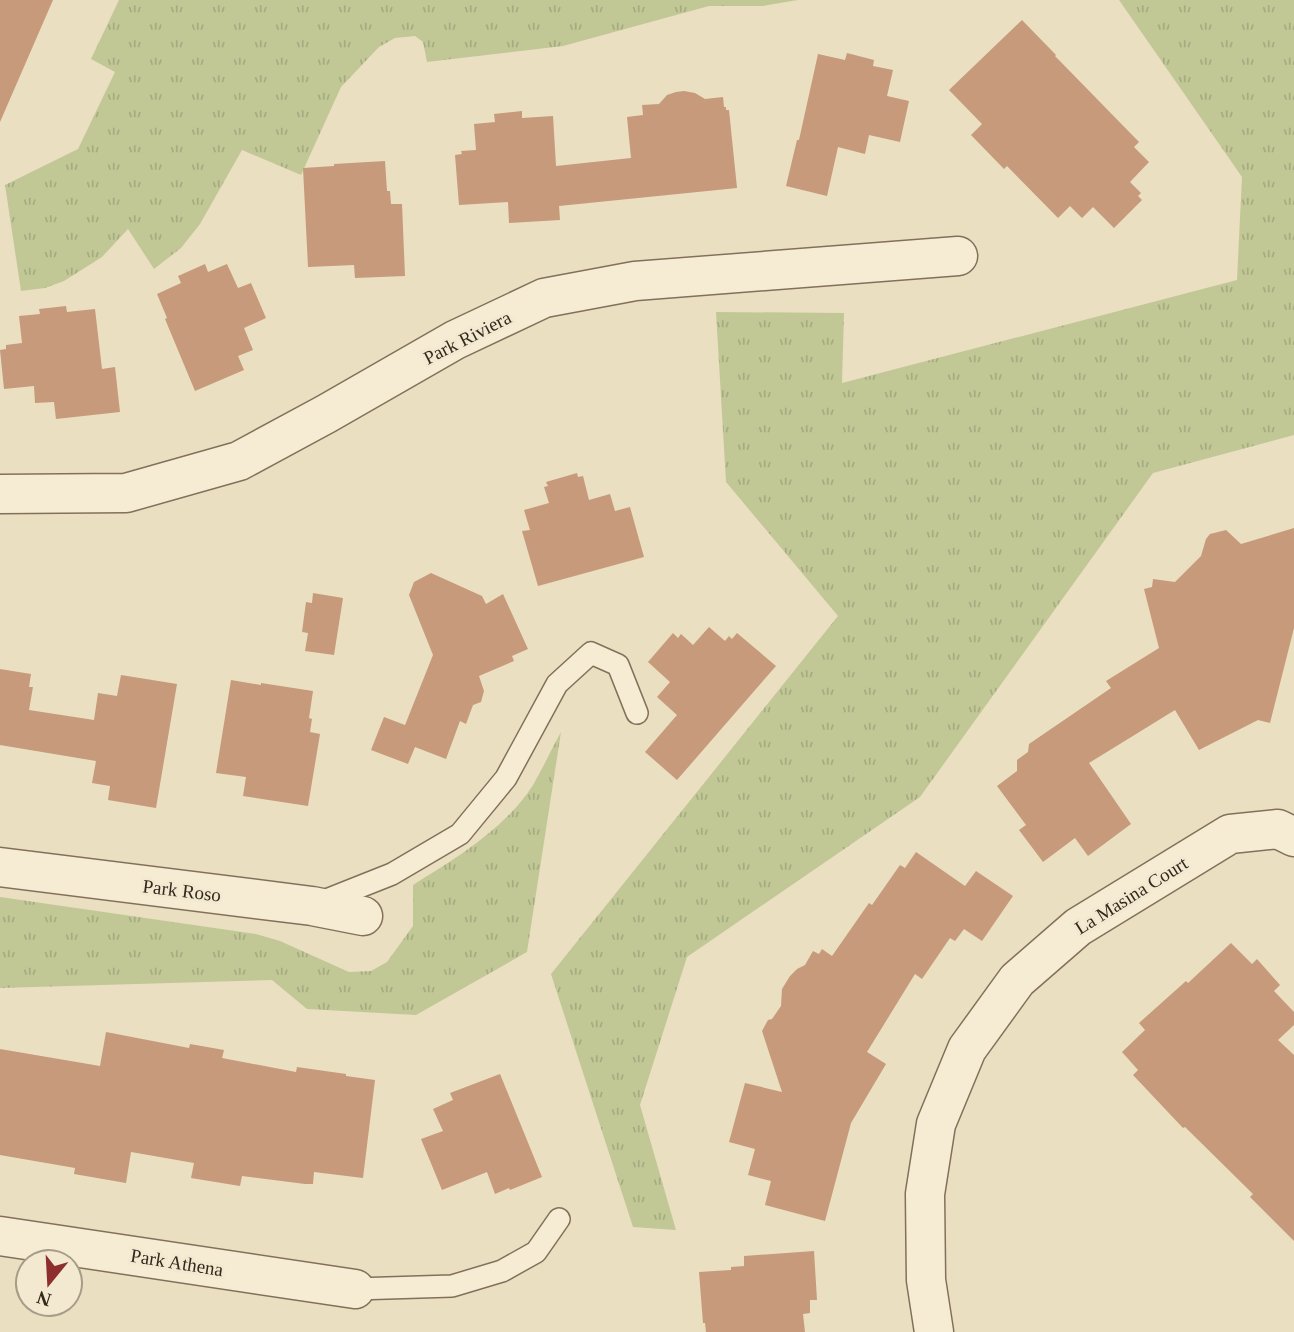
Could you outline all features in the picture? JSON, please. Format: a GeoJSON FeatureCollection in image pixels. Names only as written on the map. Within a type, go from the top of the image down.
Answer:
{"type":"FeatureCollection","features":[{"type":"Feature","properties":{"kind":"street","name":"Park Riviera"},"geometry":{"type":"LineString","coordinates":[[0,494],[126,493],[239,461],[456,340],[544,298],[635,281],[958,256]]}},
{"type":"Feature","properties":{"kind":"street","name":"La Masina Court"},"geometry":{"type":"LineString","coordinates":[[934,1332],[926,1280],[925,1194],[936,1124],[967,1049],[1017,980],[1078,927],[1230,834],[1278,829],[1294,837]]}},
{"type":"Feature","properties":{"kind":"street","name":"Park Roso"},"geometry":{"type":"LineString","coordinates":[[0,867],[312,906],[363,916]]}},
{"type":"Feature","properties":{"kind":"street","name":"Park Athena"},"geometry":{"type":"LineString","coordinates":[[0,1236],[355,1289]]}},
{"type":"Feature","properties":{"kind":"lane"},"geometry":{"type":"LineString","coordinates":[[312,906],[392,874],[460,834],[506,778],[557,684],[591,653],[618,665],[637,713]]}},
{"type":"Feature","properties":{"kind":"lane"},"geometry":{"type":"LineString","coordinates":[[355,1289],[452,1286],[502,1271],[536,1252],[559,1219]]}},
{"type":"Feature","properties":{"kind":"green space"},"geometry":{"type":"Polygon","coordinates":[[[119,0],[798,0],[762,6],[709,6],[563,46],[427,62],[423,42],[415,36],[395,38],[379,47],[341,87],[301,175],[242,150],[200,224],[181,248],[154,269],[128,229],[102,257],[64,281],[45,288],[21,291],[5,185],[78,149],[115,72],[91,59],[119,0]]]}},
{"type":"Feature","properties":{"kind":"green space"},"geometry":{"type":"Polygon","coordinates":[[[1119,0],[1294,0],[1294,435],[1153,473],[920,797],[687,957],[640,1105],[676,1230],[633,1227],[551,974],[838,616],[726,482],[716,312],[844,313],[842,383],[1237,280],[1242,177],[1119,0]]]}},
{"type":"Feature","properties":{"kind":"green space"},"geometry":{"type":"Polygon","coordinates":[[[561,732],[527,952],[416,1015],[307,1009],[272,980],[0,988],[0,897],[256,934],[280,941],[349,972],[371,971],[387,962],[413,926],[413,885],[479,841],[522,801],[561,732]]]}},
{"type":"Feature","properties":{"kind":"building"},"geometry":{"type":"Polygon","coordinates":[[[0,0],[53,0],[0,122],[0,0]]]}},
{"type":"Feature","properties":{"kind":"building"},"geometry":{"type":"Polygon","coordinates":[[[1022,20],[1139,142],[1134,147],[1149,162],[1130,182],[1141,193],[1138,196],[1142,200],[1114,228],[1093,207],[1082,218],[1070,206],[1058,218],[1007,166],[1004,169],[971,135],[982,124],[949,90],[1022,20]]]}},
{"type":"Feature","properties":{"kind":"building"},"geometry":{"type":"Polygon","coordinates":[[[847,53],[874,60],[873,66],[893,70],[887,96],[909,101],[900,142],[869,135],[865,154],[838,147],[827,196],[786,186],[818,54],[845,60],[847,53]]]}},
{"type":"Feature","properties":{"kind":"building"},"geometry":{"type":"Polygon","coordinates":[[[684,91],[705,99],[723,97],[724,107],[729,110],[737,188],[559,206],[560,220],[509,223],[508,202],[459,205],[455,155],[462,154],[461,151],[476,150],[474,124],[495,122],[494,114],[522,111],[522,118],[553,116],[556,166],[631,158],[627,117],[643,115],[642,105],[659,104],[667,95],[684,91]]]}},
{"type":"Feature","properties":{"kind":"building"},"geometry":{"type":"Polygon","coordinates":[[[385,161],[387,191],[390,191],[391,204],[402,204],[405,276],[355,278],[354,265],[308,267],[303,168],[385,161]]]}},
{"type":"Feature","properties":{"kind":"building"},"geometry":{"type":"Polygon","coordinates":[[[205,264],[208,272],[227,264],[238,288],[251,283],[266,318],[244,328],[253,350],[238,356],[244,370],[195,391],[157,294],[181,283],[178,276],[205,264]]]}},
{"type":"Feature","properties":{"kind":"building"},"geometry":{"type":"Polygon","coordinates":[[[66,306],[67,312],[95,309],[102,369],[115,367],[120,412],[56,419],[54,402],[35,403],[34,386],[4,389],[0,350],[6,349],[6,345],[22,343],[19,316],[40,314],[39,309],[66,306]]]}},
{"type":"Feature","properties":{"kind":"building"},"geometry":{"type":"Polygon","coordinates":[[[577,473],[578,477],[583,476],[589,500],[610,494],[615,511],[630,507],[644,557],[538,586],[522,531],[530,530],[524,510],[549,503],[544,487],[548,486],[546,482],[577,473]]]}},
{"type":"Feature","properties":{"kind":"building"},"geometry":{"type":"Polygon","coordinates":[[[1294,528],[1294,628],[1270,723],[1258,720],[1199,750],[1175,710],[1089,763],[1131,824],[1088,856],[1075,838],[1043,862],[1019,830],[1026,825],[997,786],[1017,771],[1017,760],[1028,752],[1029,744],[1111,688],[1106,681],[1159,648],[1144,589],[1152,587],[1153,579],[1175,582],[1201,556],[1210,534],[1226,530],[1241,544],[1294,528]]]}},
{"type":"Feature","properties":{"kind":"building"},"geometry":{"type":"Polygon","coordinates":[[[431,573],[482,596],[486,604],[503,594],[528,649],[512,656],[514,661],[479,676],[484,691],[481,702],[473,705],[466,724],[460,721],[446,759],[415,747],[408,764],[371,750],[384,717],[405,725],[433,655],[409,595],[414,582],[431,573]]]}},
{"type":"Feature","properties":{"kind":"building"},"geometry":{"type":"Polygon","coordinates":[[[313,593],[343,598],[334,655],[305,651],[308,633],[302,632],[306,602],[312,603],[313,593]]]}},
{"type":"Feature","properties":{"kind":"building"},"geometry":{"type":"Polygon","coordinates":[[[709,627],[725,641],[729,636],[732,639],[737,633],[776,666],[677,780],[645,752],[677,715],[657,697],[670,682],[648,662],[673,633],[678,638],[681,634],[693,645],[709,627]]]}},
{"type":"Feature","properties":{"kind":"building"},"geometry":{"type":"Polygon","coordinates":[[[0,669],[31,674],[29,687],[33,687],[29,710],[94,720],[98,693],[117,696],[121,675],[177,684],[156,808],[108,800],[110,786],[92,783],[96,761],[0,745],[0,669]]]}},
{"type":"Feature","properties":{"kind":"building"},"geometry":{"type":"Polygon","coordinates":[[[231,680],[313,691],[310,732],[320,734],[308,806],[243,796],[246,777],[216,773],[231,680]]]}},
{"type":"Feature","properties":{"kind":"building"},"geometry":{"type":"Polygon","coordinates":[[[916,852],[965,886],[976,871],[1013,896],[982,941],[964,929],[955,941],[950,938],[922,979],[915,974],[867,1052],[886,1064],[851,1123],[825,1221],[765,1205],[771,1181],[748,1175],[755,1149],[729,1142],[745,1083],[782,1092],[762,1031],[781,1006],[782,989],[790,976],[805,965],[813,951],[819,954],[822,949],[832,956],[869,903],[872,905],[900,865],[905,868],[916,852]]]}},
{"type":"Feature","properties":{"kind":"building"},"geometry":{"type":"Polygon","coordinates":[[[1231,943],[1252,964],[1257,959],[1280,985],[1274,991],[1294,1012],[1294,1025],[1278,1040],[1294,1055],[1294,1241],[1250,1197],[1253,1194],[1183,1128],[1133,1075],[1138,1070],[1122,1052],[1145,1030],[1139,1023],[1231,943]]]}},
{"type":"Feature","properties":{"kind":"building"},"geometry":{"type":"Polygon","coordinates":[[[106,1032],[189,1048],[190,1044],[224,1050],[222,1058],[296,1072],[297,1067],[375,1080],[363,1178],[314,1172],[313,1184],[305,1184],[242,1176],[240,1186],[191,1178],[194,1163],[131,1152],[126,1183],[74,1174],[75,1168],[0,1155],[0,1049],[100,1066],[106,1032]]]}},
{"type":"Feature","properties":{"kind":"building"},"geometry":{"type":"Polygon","coordinates":[[[500,1074],[542,1177],[495,1194],[487,1172],[442,1190],[421,1139],[443,1131],[433,1109],[453,1100],[450,1093],[500,1074]]]}},
{"type":"Feature","properties":{"kind":"building"},"geometry":{"type":"Polygon","coordinates":[[[814,1251],[817,1300],[810,1300],[810,1313],[803,1314],[805,1332],[706,1332],[699,1272],[731,1270],[731,1267],[744,1266],[744,1256],[814,1251]]]}}]}
